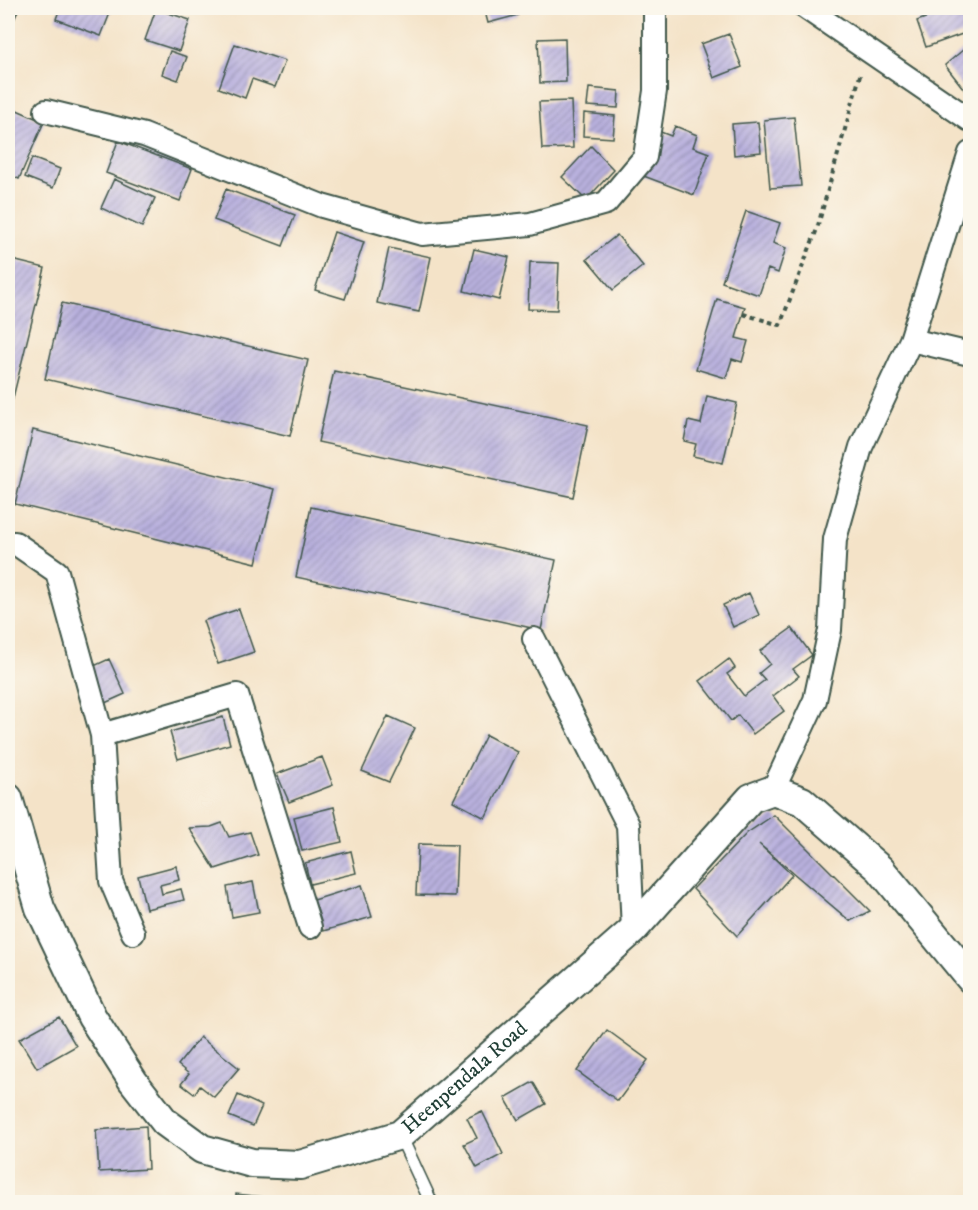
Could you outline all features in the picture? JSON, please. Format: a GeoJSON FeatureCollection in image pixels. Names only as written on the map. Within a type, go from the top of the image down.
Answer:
{"type":"FeatureCollection","features":[{"type":"Feature","properties":{"kind":"street"},"geometry":{"type":"LineString","coordinates":[[46,111],[144,135],[322,207],[423,234],[530,224],[606,203],[645,157],[655,91],[655,8]]}},
{"type":"Feature","properties":{"kind":"street"},"geometry":{"type":"LineString","coordinates":[[806,8],[970,120]]}},
{"type":"Feature","properties":{"kind":"street"},"geometry":{"type":"LineString","coordinates":[[970,153],[911,340],[861,447],[835,539],[830,630],[815,700],[773,790],[802,801],[880,869],[970,978]]}},
{"type":"Feature","properties":{"kind":"street"},"geometry":{"type":"LineString","coordinates":[[911,340],[970,354]]}},
{"type":"Feature","properties":{"kind":"street"},"geometry":{"type":"LineString","coordinates":[[8,543],[15,543],[57,572],[102,735],[111,881],[133,933]]}},
{"type":"Feature","properties":{"kind":"street"},"geometry":{"type":"LineString","coordinates":[[534,639],[628,825],[633,930]]}},
{"type":"Feature","properties":{"kind":"street"},"geometry":{"type":"LineString","coordinates":[[102,735],[237,695],[310,927]]}},
{"type":"Feature","properties":{"kind":"street","name":"Heenpendala Road"},"geometry":{"type":"LineString","coordinates":[[8,798],[40,909],[92,1017],[133,1082],[165,1122],[202,1149],[252,1163],[300,1165],[400,1135],[633,930],[751,798],[773,790]]}},
{"type":"Feature","properties":{"kind":"lane"},"geometry":{"type":"LineString","coordinates":[[400,1135],[430,1203]]}},
{"type":"Feature","properties":{"kind":"path"},"geometry":{"type":"LineString","coordinates":[[743,314],[780,325],[817,229],[867,50]]}},
{"type":"Feature","properties":{"kind":"building"},"geometry":{"type":"Polygon","coordinates":[[[8,8],[19,8],[14,20],[8,18],[8,8]]]}},
{"type":"Feature","properties":{"kind":"building"},"geometry":{"type":"Polygon","coordinates":[[[60,8],[112,8],[101,36],[56,19],[60,8]]]}},
{"type":"Feature","properties":{"kind":"building"},"geometry":{"type":"Polygon","coordinates":[[[484,8],[516,8],[518,15],[488,23],[484,8]]]}},
{"type":"Feature","properties":{"kind":"building"},"geometry":{"type":"Polygon","coordinates":[[[937,8],[960,8],[968,32],[926,47],[917,21],[939,13],[937,8]]]}},
{"type":"Feature","properties":{"kind":"building"},"geometry":{"type":"Polygon","coordinates":[[[156,9],[190,20],[179,51],[145,40],[156,9]]]}},
{"type":"Feature","properties":{"kind":"building"},"geometry":{"type":"Polygon","coordinates":[[[729,34],[742,67],[714,78],[701,44],[729,34]]]}},
{"type":"Feature","properties":{"kind":"building"},"geometry":{"type":"Polygon","coordinates":[[[565,38],[566,82],[540,83],[538,39],[565,38]]]}},
{"type":"Feature","properties":{"kind":"building"},"geometry":{"type":"Polygon","coordinates":[[[235,44],[285,61],[275,87],[252,79],[245,98],[219,88],[235,44]]]}},
{"type":"Feature","properties":{"kind":"building"},"geometry":{"type":"Polygon","coordinates":[[[970,44],[970,90],[967,93],[945,65],[970,44]]]}},
{"type":"Feature","properties":{"kind":"building"},"geometry":{"type":"Polygon","coordinates":[[[170,51],[187,57],[178,80],[162,74],[170,51]]]}},
{"type":"Feature","properties":{"kind":"building"},"geometry":{"type":"Polygon","coordinates":[[[589,88],[619,91],[618,108],[587,106],[589,88]]]}},
{"type":"Feature","properties":{"kind":"building"},"geometry":{"type":"Polygon","coordinates":[[[571,101],[573,148],[542,149],[539,102],[571,101]]]}},
{"type":"Feature","properties":{"kind":"building"},"geometry":{"type":"Polygon","coordinates":[[[8,106],[44,122],[19,179],[8,174],[8,106]]]}},
{"type":"Feature","properties":{"kind":"building"},"geometry":{"type":"Polygon","coordinates":[[[584,113],[615,116],[613,138],[583,136],[584,113]]]}},
{"type":"Feature","properties":{"kind":"building"},"geometry":{"type":"Polygon","coordinates":[[[794,117],[801,186],[770,188],[764,120],[794,117]]]}},
{"type":"Feature","properties":{"kind":"building"},"geometry":{"type":"Polygon","coordinates":[[[758,122],[761,152],[734,155],[732,124],[758,122]]]}},
{"type":"Feature","properties":{"kind":"building"},"geometry":{"type":"Polygon","coordinates":[[[675,126],[697,135],[693,147],[709,153],[694,195],[641,175],[658,131],[671,136],[675,126]]]}},
{"type":"Feature","properties":{"kind":"building"},"geometry":{"type":"Polygon","coordinates":[[[118,141],[192,169],[180,201],[106,173],[118,141]]]}},
{"type":"Feature","properties":{"kind":"building"},"geometry":{"type":"Polygon","coordinates":[[[591,146],[614,170],[586,200],[562,177],[591,146]]]}},
{"type":"Feature","properties":{"kind":"building"},"geometry":{"type":"Polygon","coordinates":[[[32,158],[60,169],[53,188],[25,177],[32,158]]]}},
{"type":"Feature","properties":{"kind":"building"},"geometry":{"type":"Polygon","coordinates":[[[114,179],[155,198],[142,227],[101,208],[114,179]]]}},
{"type":"Feature","properties":{"kind":"building"},"geometry":{"type":"Polygon","coordinates":[[[226,189],[295,215],[283,246],[214,220],[226,189]]]}},
{"type":"Feature","properties":{"kind":"building"},"geometry":{"type":"Polygon","coordinates":[[[746,211],[780,223],[773,243],[786,248],[778,273],[768,269],[759,295],[722,282],[746,211]]]}},
{"type":"Feature","properties":{"kind":"building"},"geometry":{"type":"Polygon","coordinates":[[[334,232],[364,242],[345,299],[315,290],[334,232]]]}},
{"type":"Feature","properties":{"kind":"building"},"geometry":{"type":"Polygon","coordinates":[[[617,235],[643,266],[613,290],[587,259],[617,235]]]}},
{"type":"Feature","properties":{"kind":"building"},"geometry":{"type":"Polygon","coordinates":[[[389,248],[431,257],[419,312],[377,303],[389,248]]]}},
{"type":"Feature","properties":{"kind":"building"},"geometry":{"type":"Polygon","coordinates":[[[474,249],[509,257],[499,300],[464,291],[474,249]]]}},
{"type":"Feature","properties":{"kind":"building"},"geometry":{"type":"Polygon","coordinates":[[[8,259],[45,268],[8,418],[8,259]]]}},
{"type":"Feature","properties":{"kind":"building"},"geometry":{"type":"Polygon","coordinates":[[[530,262],[559,263],[557,310],[528,309],[530,262]]]}},
{"type":"Feature","properties":{"kind":"building"},"geometry":{"type":"Polygon","coordinates":[[[717,299],[745,307],[736,338],[748,341],[742,362],[732,359],[726,378],[696,369],[717,299]]]}},
{"type":"Feature","properties":{"kind":"building"},"geometry":{"type":"Polygon","coordinates":[[[62,303],[308,360],[290,436],[45,379],[62,303]]]}},
{"type":"Feature","properties":{"kind":"building"},"geometry":{"type":"Polygon","coordinates":[[[334,371],[588,425],[573,497],[318,442],[334,371]]]}},
{"type":"Feature","properties":{"kind":"building"},"geometry":{"type":"Polygon","coordinates":[[[707,396],[737,403],[723,463],[693,456],[696,444],[684,441],[688,421],[701,424],[707,396]]]}},
{"type":"Feature","properties":{"kind":"building"},"geometry":{"type":"Polygon","coordinates":[[[33,430],[275,489],[256,563],[15,504],[33,430]]]}},
{"type":"Feature","properties":{"kind":"building"},"geometry":{"type":"Polygon","coordinates":[[[311,507],[556,560],[541,630],[296,577],[311,507]]]}},
{"type":"Feature","properties":{"kind":"building"},"geometry":{"type":"Polygon","coordinates":[[[749,593],[759,615],[733,627],[723,605],[749,593]]]}},
{"type":"Feature","properties":{"kind":"building"},"geometry":{"type":"Polygon","coordinates":[[[239,609],[254,652],[218,664],[203,621],[239,609]]]}},
{"type":"Feature","properties":{"kind":"building"},"geometry":{"type":"Polygon","coordinates":[[[792,628],[812,655],[793,669],[799,676],[773,696],[784,711],[753,734],[738,715],[731,721],[700,681],[729,659],[735,668],[727,674],[744,696],[765,680],[759,673],[770,664],[760,651],[792,628]]]}},
{"type":"Feature","properties":{"kind":"building"},"geometry":{"type":"Polygon","coordinates":[[[109,659],[125,694],[96,707],[81,672],[109,659]]]}},
{"type":"Feature","properties":{"kind":"building"},"geometry":{"type":"Polygon","coordinates":[[[388,716],[415,728],[389,782],[362,771],[388,716]]]}},
{"type":"Feature","properties":{"kind":"building"},"geometry":{"type":"Polygon","coordinates":[[[223,717],[230,744],[178,759],[170,732],[223,717]]]}},
{"type":"Feature","properties":{"kind":"building"},"geometry":{"type":"Polygon","coordinates":[[[486,735],[518,752],[485,818],[453,801],[486,735]]]}},
{"type":"Feature","properties":{"kind":"building"},"geometry":{"type":"Polygon","coordinates":[[[322,757],[333,785],[289,802],[277,774],[322,757]]]}},
{"type":"Feature","properties":{"kind":"building"},"geometry":{"type":"Polygon","coordinates":[[[334,807],[342,842],[302,851],[294,817],[334,807]]]}},
{"type":"Feature","properties":{"kind":"building"},"geometry":{"type":"Polygon","coordinates":[[[774,815],[870,911],[850,921],[759,844],[792,875],[737,936],[693,889],[747,833],[774,815]]]}},
{"type":"Feature","properties":{"kind":"building"},"geometry":{"type":"Polygon","coordinates":[[[222,823],[229,837],[250,832],[258,855],[215,869],[189,828],[211,827],[222,823]]]}},
{"type":"Feature","properties":{"kind":"building"},"geometry":{"type":"Polygon","coordinates":[[[418,844],[457,845],[455,896],[416,895],[418,844]]]}},
{"type":"Feature","properties":{"kind":"building"},"geometry":{"type":"Polygon","coordinates":[[[351,851],[356,873],[310,884],[305,863],[351,851]]]}},
{"type":"Feature","properties":{"kind":"building"},"geometry":{"type":"Polygon","coordinates":[[[176,866],[179,880],[160,885],[162,894],[181,889],[184,900],[146,909],[138,876],[176,866]]]}},
{"type":"Feature","properties":{"kind":"building"},"geometry":{"type":"Polygon","coordinates":[[[253,882],[259,912],[232,917],[227,887],[253,882]]]}},
{"type":"Feature","properties":{"kind":"building"},"geometry":{"type":"Polygon","coordinates":[[[362,885],[372,917],[323,931],[314,900],[362,885]]]}},
{"type":"Feature","properties":{"kind":"building"},"geometry":{"type":"Polygon","coordinates":[[[59,1017],[76,1046],[37,1068],[19,1039],[59,1017]]]}},
{"type":"Feature","properties":{"kind":"building"},"geometry":{"type":"Polygon","coordinates":[[[607,1030],[648,1060],[618,1101],[577,1071],[607,1030]]]}},
{"type":"Feature","properties":{"kind":"building"},"geometry":{"type":"Polygon","coordinates":[[[200,1037],[239,1068],[214,1097],[200,1086],[194,1094],[181,1084],[189,1074],[178,1065],[200,1037]]]}},
{"type":"Feature","properties":{"kind":"building"},"geometry":{"type":"Polygon","coordinates":[[[533,1082],[546,1104],[518,1120],[505,1098],[533,1082]]]}},
{"type":"Feature","properties":{"kind":"building"},"geometry":{"type":"Polygon","coordinates":[[[238,1095],[262,1106],[253,1126],[229,1116],[238,1095]]]}},
{"type":"Feature","properties":{"kind":"building"},"geometry":{"type":"Polygon","coordinates":[[[482,1111],[503,1154],[477,1168],[464,1144],[477,1138],[467,1118],[482,1111]]]}},
{"type":"Feature","properties":{"kind":"building"},"geometry":{"type":"Polygon","coordinates":[[[146,1126],[148,1169],[99,1172],[96,1130],[146,1126]]]}},
{"type":"Feature","properties":{"kind":"building"},"geometry":{"type":"Polygon","coordinates":[[[236,1194],[264,1197],[263,1202],[235,1202],[236,1194]]]}}]}
